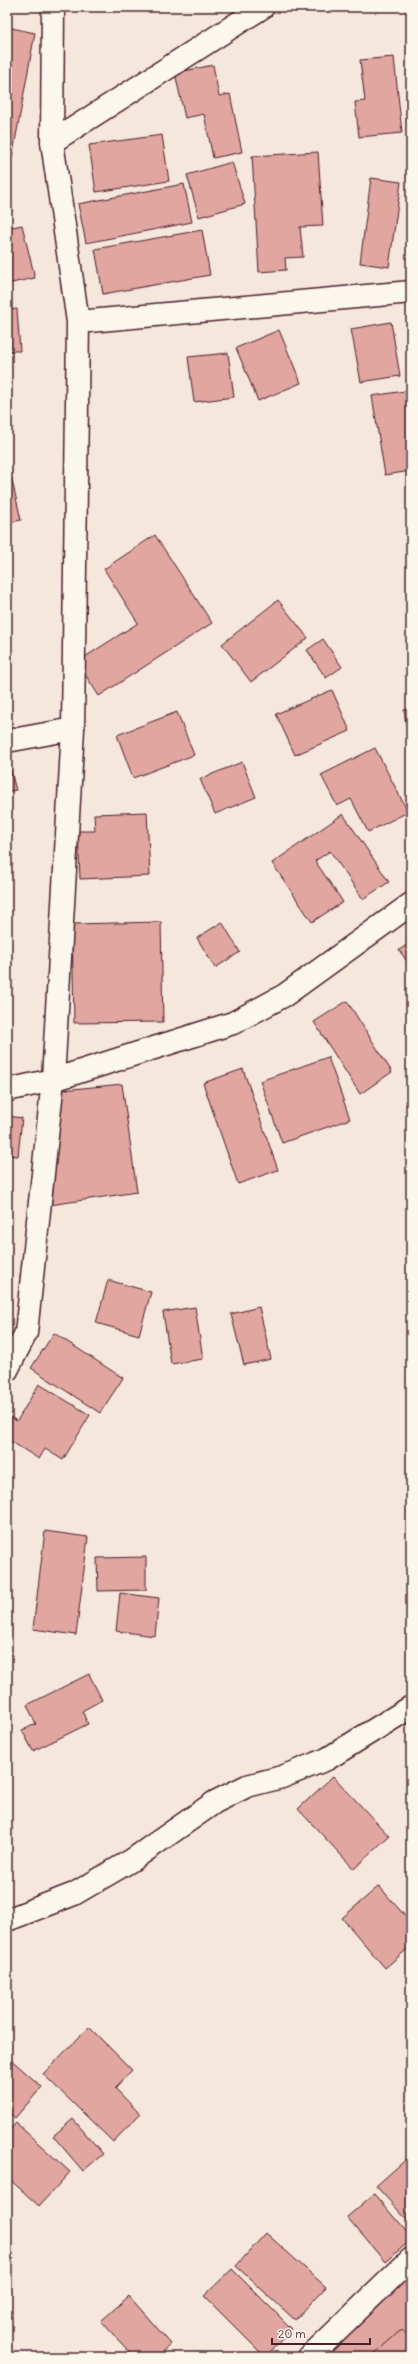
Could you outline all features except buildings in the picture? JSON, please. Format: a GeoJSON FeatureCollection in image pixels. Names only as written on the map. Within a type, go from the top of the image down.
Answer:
{"type":"FeatureCollection","features":[{"type":"Feature","properties":{"kind":"street"},"geometry":{"type":"LineString","coordinates":[[7,1370],[26,1333],[53,1080],[73,729],[78,322],[52,142],[53,7]]}},
{"type":"Feature","properties":{"kind":"street"},"geometry":{"type":"LineString","coordinates":[[52,142],[263,7]]}},
{"type":"Feature","properties":{"kind":"street"},"geometry":{"type":"LineString","coordinates":[[78,322],[411,292]]}},
{"type":"Feature","properties":{"kind":"street"},"geometry":{"type":"LineString","coordinates":[[7,741],[73,729]]}},
{"type":"Feature","properties":{"kind":"street"},"geometry":{"type":"LineString","coordinates":[[7,1090],[53,1080],[233,1023],[285,995],[411,904]]}},
{"type":"Feature","properties":{"kind":"street"},"geometry":{"type":"LineString","coordinates":[[7,1920],[74,1894],[132,1860],[215,1802],[247,1786],[282,1777],[327,1759],[411,1707]]}},
{"type":"Feature","properties":{"kind":"street"},"geometry":{"type":"LineString","coordinates":[[309,2357],[411,2259]]}}]}
